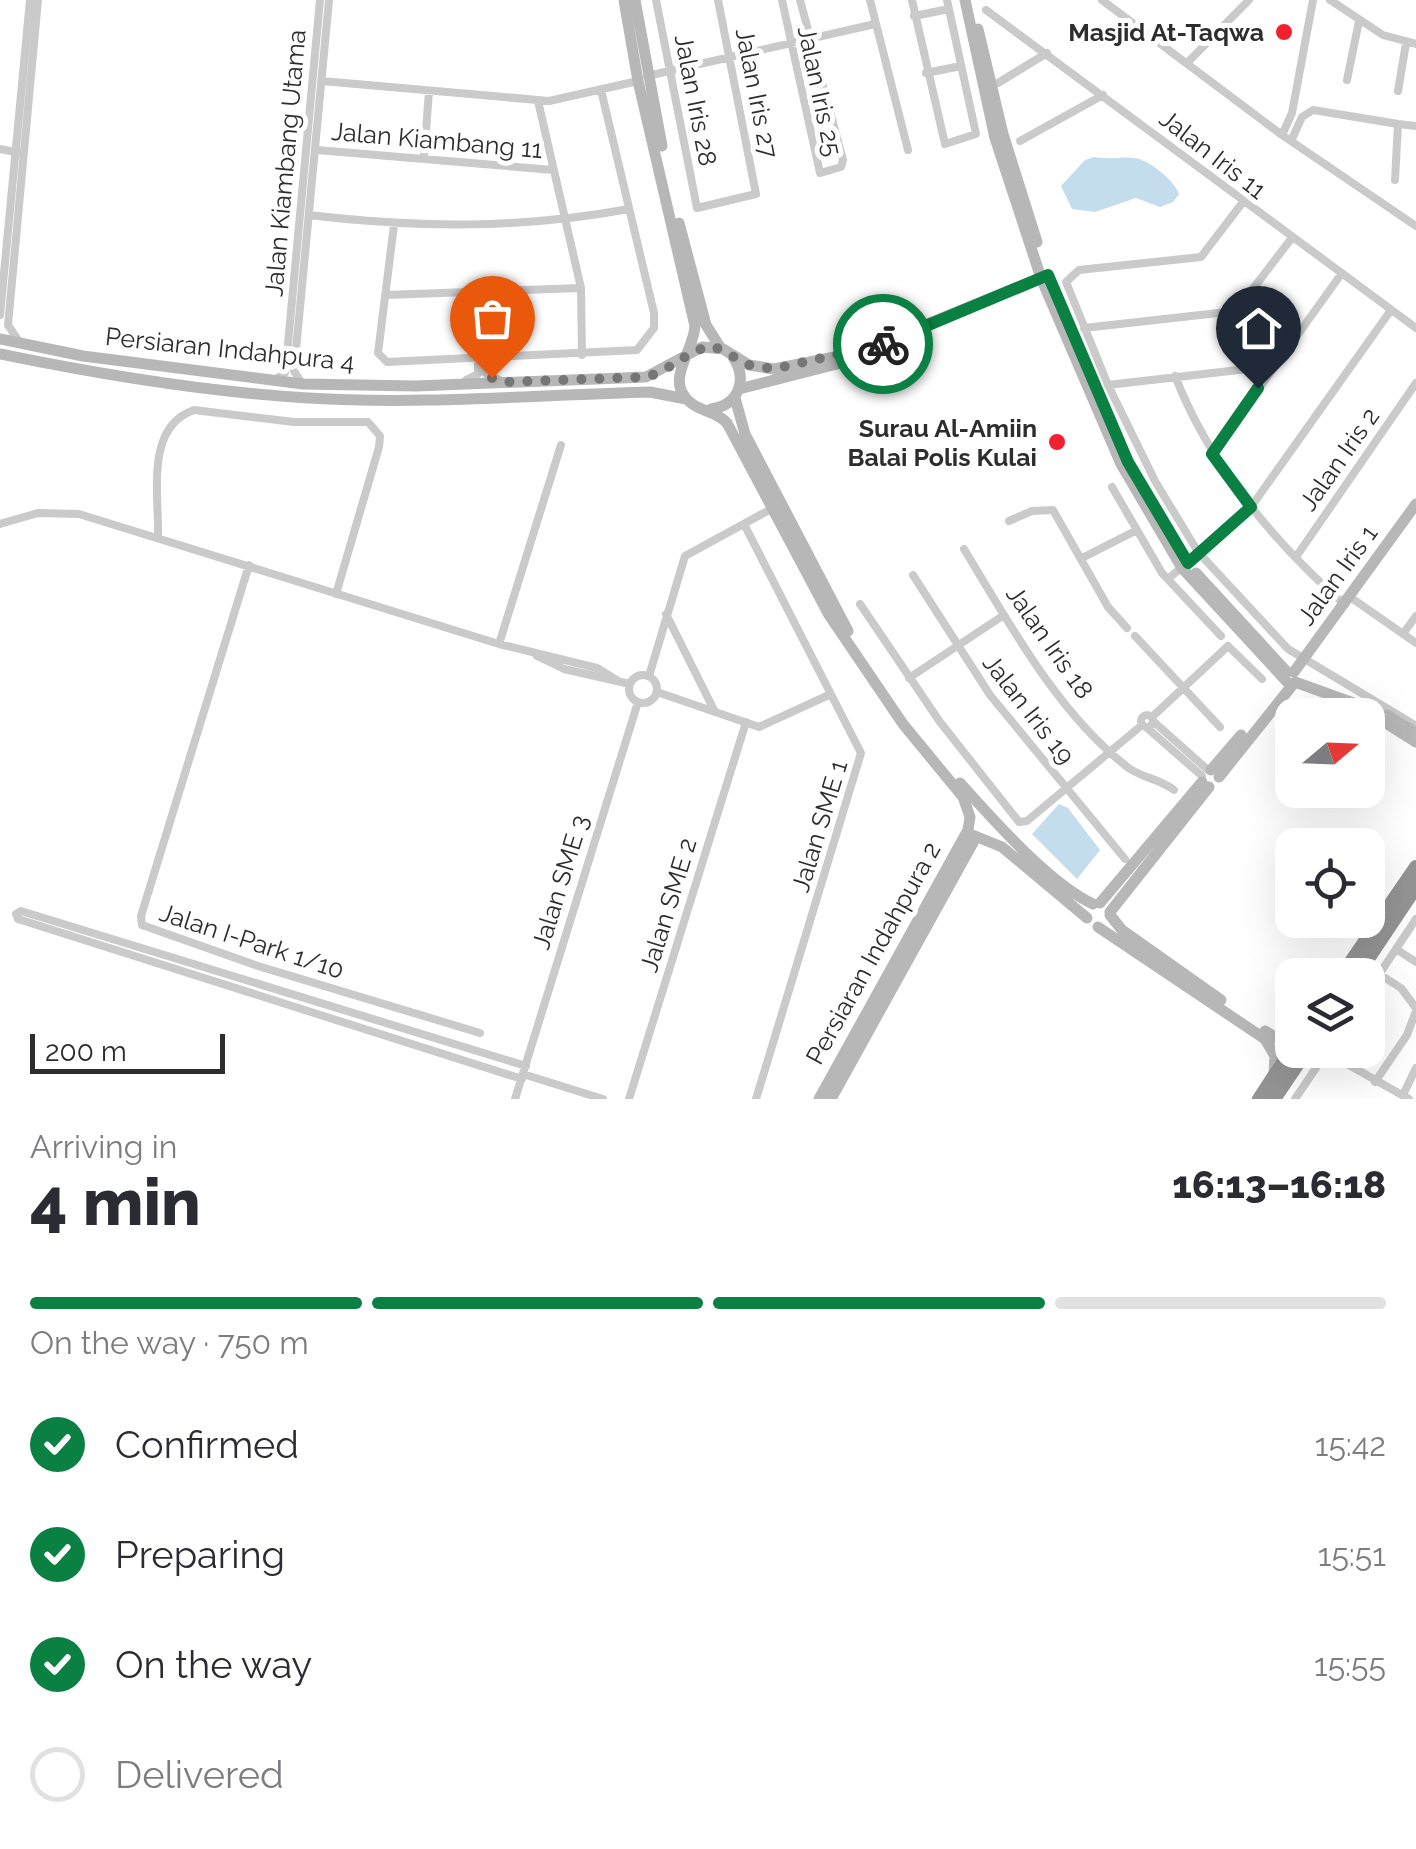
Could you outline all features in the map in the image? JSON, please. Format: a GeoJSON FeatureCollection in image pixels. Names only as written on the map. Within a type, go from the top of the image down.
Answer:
{"type":"FeatureCollection","features":[{"type":"Feature","properties":{"kind":"highway"},"geometry":{"type":"LineString","coordinates":[[1354,958],[1416,868]]}},
{"type":"Feature","properties":{"kind":"highway"},"geometry":{"type":"LineString","coordinates":[[1369,958],[1416,888]]}},
{"type":"Feature","properties":{"kind":"highway"},"geometry":{"type":"LineString","coordinates":[[1260,1099],[1279,1068]]}},
{"type":"Feature","properties":{"kind":"highway"},"geometry":{"type":"LineString","coordinates":[[1274,1099],[1294,1068]]}},
{"type":"Feature","properties":{"kind":"street"},"geometry":{"type":"LineString","coordinates":[[26,345],[12,337],[8,325],[30,0]]}},
{"type":"Feature","properties":{"kind":"street"},"geometry":{"type":"LineString","coordinates":[[0,313],[3,240],[20,153],[38,0]]}},
{"type":"Feature","properties":{"kind":"street","name":"Jalan Kiambang Utama"},"geometry":{"type":"LineString","coordinates":[[272,380],[281,377],[286,365],[320,0]]}},
{"type":"Feature","properties":{"kind":"street","name":"Jalan Kiambang Utama"},"geometry":{"type":"LineString","coordinates":[[303,384],[294,371],[329,0]]}},
{"type":"Feature","properties":{"kind":"street"},"geometry":{"type":"LineString","coordinates":[[624,0],[695,326],[678,379],[686,399]]}},
{"type":"Feature","properties":{"kind":"street"},"geometry":{"type":"LineString","coordinates":[[635,0],[642,79],[706,325],[740,370],[737,394],[744,434],[843,623],[908,718],[986,810],[1043,868],[1103,909],[1122,930],[1275,1037]]}},
{"type":"Feature","properties":{"kind":"street","name":"Jalan Iris 28"},"geometry":{"type":"LineString","coordinates":[[656,0],[697,208]]}},
{"type":"Feature","properties":{"kind":"street","name":"Jalan Iris 27"},"geometry":{"type":"LineString","coordinates":[[697,208],[756,194],[718,0]]}},
{"type":"Feature","properties":{"kind":"street","name":"Jalan Iris 25"},"geometry":{"type":"LineString","coordinates":[[782,0],[815,168],[823,172],[840,168],[843,160],[800,0]]}},
{"type":"Feature","properties":{"kind":"street"},"geometry":{"type":"LineString","coordinates":[[870,0],[908,150]]}},
{"type":"Feature","properties":{"kind":"street"},"geometry":{"type":"LineString","coordinates":[[912,0],[914,16],[926,73],[944,144],[976,134],[948,4],[914,16]]}},
{"type":"Feature","properties":{"kind":"street"},"geometry":{"type":"LineString","coordinates":[[968,0],[1046,280],[1121,464],[1185,566],[1266,645],[1305,656],[1414,726]]}},
{"type":"Feature","properties":{"kind":"street"},"geometry":{"type":"LineString","coordinates":[[1102,0],[1282,135],[1416,226]]}},
{"type":"Feature","properties":{"kind":"street"},"geometry":{"type":"LineString","coordinates":[[1187,63],[1249,0]]}},
{"type":"Feature","properties":{"kind":"street"},"geometry":{"type":"LineString","coordinates":[[1282,135],[1292,113],[1313,0]]}},
{"type":"Feature","properties":{"kind":"street"},"geometry":{"type":"LineString","coordinates":[[1330,0],[1359,21],[1411,44],[1398,90]]}},
{"type":"Feature","properties":{"kind":"street","name":"Jalan Iris 11"},"geometry":{"type":"LineString","coordinates":[[986,10],[1416,328]]}},
{"type":"Feature","properties":{"kind":"street"},"geometry":{"type":"LineString","coordinates":[[1347,80],[1359,21]]}},
{"type":"Feature","properties":{"kind":"street"},"geometry":{"type":"LineString","coordinates":[[322,81],[538,101],[601,90],[875,24]]}},
{"type":"Feature","properties":{"kind":"street"},"geometry":{"type":"LineString","coordinates":[[998,82],[1046,54]]}},
{"type":"Feature","properties":{"kind":"street"},"geometry":{"type":"LineString","coordinates":[[926,73],[961,66]]}},
{"type":"Feature","properties":{"kind":"street"},"geometry":{"type":"LineString","coordinates":[[394,225],[378,353],[386,362],[632,353],[654,321],[601,90]]}},
{"type":"Feature","properties":{"kind":"street"},"geometry":{"type":"LineString","coordinates":[[424,158],[429,91]]}},
{"type":"Feature","properties":{"kind":"street"},"geometry":{"type":"LineString","coordinates":[[1020,140],[1103,95]]}},
{"type":"Feature","properties":{"kind":"street"},"geometry":{"type":"LineString","coordinates":[[538,101],[581,288],[582,355]]}},
{"type":"Feature","properties":{"kind":"street"},"geometry":{"type":"LineString","coordinates":[[1291,141],[1302,117],[1313,110],[1416,126]]}},
{"type":"Feature","properties":{"kind":"street"},"geometry":{"type":"LineString","coordinates":[[1394,180],[1398,124]]}},
{"type":"Feature","properties":{"kind":"street"},"geometry":{"type":"LineString","coordinates":[[0,149],[20,153]]}},
{"type":"Feature","properties":{"kind":"street","name":"Jalan Kiambang 11"},"geometry":{"type":"LineString","coordinates":[[316,150],[554,170]]}},
{"type":"Feature","properties":{"kind":"street"},"geometry":{"type":"LineString","coordinates":[[1243,202],[1202,257],[1079,270],[1068,275],[1066,282],[1108,385],[1154,481],[1198,552],[1290,678],[1356,704],[1416,742]]}},
{"type":"Feature","properties":{"kind":"street"},"geometry":{"type":"LineString","coordinates":[[310,216],[394,225],[565,221],[629,209]]}},
{"type":"Feature","properties":{"kind":"street"},"geometry":{"type":"LineString","coordinates":[[1084,328],[1236,311],[1291,239]]}},
{"type":"Feature","properties":{"kind":"street"},"geometry":{"type":"LineString","coordinates":[[1212,454],[1342,273]]}},
{"type":"Feature","properties":{"kind":"street"},"geometry":{"type":"LineString","coordinates":[[685,358],[702,347],[727,352],[749,365],[774,369],[855,353],[1046,280]]}},
{"type":"Feature","properties":{"kind":"street"},"geometry":{"type":"LineString","coordinates":[[706,410],[717,409],[762,380],[858,360],[1046,280]]}},
{"type":"Feature","properties":{"kind":"street"},"geometry":{"type":"LineString","coordinates":[[386,294],[581,288]]}},
{"type":"Feature","properties":{"kind":"street"},"geometry":{"type":"LineString","coordinates":[[1168,580],[1251,507],[1391,310]]}},
{"type":"Feature","properties":{"kind":"street","name":"Persiaran Indahpura 4"},"geometry":{"type":"LineString","coordinates":[[0,340],[83,356],[303,384],[452,384],[646,377],[685,358]]}},
{"type":"Feature","properties":{"kind":"street"},"geometry":{"type":"LineString","coordinates":[[0,354],[144,381],[310,398],[417,400],[650,392],[686,399],[721,417],[732,430],[856,657],[963,798],[975,831],[1002,847],[1098,927],[1266,1040],[1275,1056],[1274,1076]]}},
{"type":"Feature","properties":{"kind":"street"},"geometry":{"type":"LineString","coordinates":[[481,359],[487,375],[506,382]]}},
{"type":"Feature","properties":{"kind":"street"},"geometry":{"type":"LineString","coordinates":[[452,384],[476,376],[481,359]]}},
{"type":"Feature","properties":{"kind":"street"},"geometry":{"type":"LineString","coordinates":[[1108,385],[1273,366]]}},
{"type":"Feature","properties":{"kind":"street"},"geometry":{"type":"LineString","coordinates":[[1175,376],[1212,454],[1251,507],[1296,557],[1348,601],[1416,643]]}},
{"type":"Feature","properties":{"kind":"street","name":"Jalan Iris 2"},"geometry":{"type":"LineString","coordinates":[[1296,557],[1416,383]]}},
{"type":"Feature","properties":{"kind":"street"},"geometry":{"type":"LineString","coordinates":[[158,537],[160,438],[180,414],[194,410],[294,422],[368,422],[376,427],[379,448],[336,594]]}},
{"type":"Feature","properties":{"kind":"street"},"geometry":{"type":"LineString","coordinates":[[499,644],[561,445]]}},
{"type":"Feature","properties":{"kind":"street"},"geometry":{"type":"LineString","coordinates":[[1112,488],[1168,580],[1222,636]]}},
{"type":"Feature","properties":{"kind":"street","name":"Jalan Iris 1"},"geometry":{"type":"LineString","coordinates":[[1103,909],[1290,678],[1416,504]]}},
{"type":"Feature","properties":{"kind":"street"},"geometry":{"type":"LineString","coordinates":[[773,508],[685,556],[648,676],[657,692],[715,713],[768,726],[831,694]]}},
{"type":"Feature","properties":{"kind":"street"},"geometry":{"type":"LineString","coordinates":[[1010,521],[1032,511],[1053,510],[1084,557],[1108,607],[1126,628]]}},
{"type":"Feature","properties":{"kind":"street"},"geometry":{"type":"LineString","coordinates":[[0,524],[38,513],[79,514],[499,644],[597,668],[630,684]]}},
{"type":"Feature","properties":{"kind":"street","name":"Jalan SME 1"},"geometry":{"type":"LineString","coordinates":[[744,524],[862,753],[756,1099]]}},
{"type":"Feature","properties":{"kind":"street"},"geometry":{"type":"LineString","coordinates":[[1084,557],[1138,530]]}},
{"type":"Feature","properties":{"kind":"street","name":"Jalan Iris 18"},"geometry":{"type":"LineString","coordinates":[[964,549],[1004,615],[1071,708],[1128,768],[1174,790]]}},
{"type":"Feature","properties":{"kind":"street","name":"Jalan I-Park 1/10"},"geometry":{"type":"LineString","coordinates":[[249,565],[141,916],[142,925],[255,966],[480,1033]]}},
{"type":"Feature","properties":{"kind":"street","name":"Jalan Iris 19"},"geometry":{"type":"LineString","coordinates":[[913,575],[956,646],[1033,752],[1124,859]]}},
{"type":"Feature","properties":{"kind":"street"},"geometry":{"type":"LineString","coordinates":[[860,604],[909,678],[1019,822],[1028,821],[1149,723],[1228,646],[1262,679]]}},
{"type":"Feature","properties":{"kind":"street"},"geometry":{"type":"LineString","coordinates":[[666,614],[715,713]]}},
{"type":"Feature","properties":{"kind":"street"},"geometry":{"type":"LineString","coordinates":[[909,678],[1004,615]]}},
{"type":"Feature","properties":{"kind":"street"},"geometry":{"type":"LineString","coordinates":[[1403,634],[1416,616]]}},
{"type":"Feature","properties":{"kind":"street"},"geometry":{"type":"LineString","coordinates":[[1135,636],[1220,727]]}},
{"type":"Feature","properties":{"kind":"street"},"geometry":{"type":"LineString","coordinates":[[648,676],[638,676],[630,684],[630,694],[638,702],[650,701],[657,692]]}},
{"type":"Feature","properties":{"kind":"street"},"geometry":{"type":"LineString","coordinates":[[1290,678],[1357,697],[1414,726]]}},
{"type":"Feature","properties":{"kind":"street","name":"Jalan SME 3"},"geometry":{"type":"LineString","coordinates":[[516,1099],[638,702]]}},
{"type":"Feature","properties":{"kind":"street","name":"Jalan SME 2"},"geometry":{"type":"LineString","coordinates":[[629,1099],[746,722]]}},
{"type":"Feature","properties":{"kind":"street"},"geometry":{"type":"LineString","coordinates":[[1149,723],[1209,777]]}},
{"type":"Feature","properties":{"kind":"street"},"geometry":{"type":"LineString","coordinates":[[975,831],[986,810]]}},
{"type":"Feature","properties":{"kind":"street"},"geometry":{"type":"LineString","coordinates":[[975,831],[995,834],[998,823]]}},
{"type":"Feature","properties":{"kind":"street","name":"Persiaran Indahpura 2"},"geometry":{"type":"LineString","coordinates":[[819,1099],[948,860],[975,831]]}},
{"type":"Feature","properties":{"kind":"street","name":"Persiaran Indahpura 2"},"geometry":{"type":"LineString","coordinates":[[831,1099],[975,831]]}},
{"type":"Feature","properties":{"kind":"street"},"geometry":{"type":"LineString","coordinates":[[1087,918],[1103,909]]}},
{"type":"Feature","properties":{"kind":"street"},"geometry":{"type":"LineString","coordinates":[[1098,927],[1108,922],[1103,909]]}},
{"type":"Feature","properties":{"kind":"street"},"geometry":{"type":"LineString","coordinates":[[524,1073],[18,919],[16,914],[21,911],[524,1073],[603,1099]]}},
{"type":"Feature","properties":{"kind":"street"},"geometry":{"type":"LineString","coordinates":[[1385,965],[1416,919]]}},
{"type":"Feature","properties":{"kind":"street"},"geometry":{"type":"LineString","coordinates":[[1396,949],[1416,962]]}},
{"type":"Feature","properties":{"kind":"street"},"geometry":{"type":"LineString","coordinates":[[1375,1082],[1407,1035],[1416,1010],[1400,988],[1385,978]]}},
{"type":"Feature","properties":{"kind":"street"},"geometry":{"type":"LineString","coordinates":[[1295,1099],[1316,1068]]}},
{"type":"Feature","properties":{"kind":"street"},"geometry":{"type":"LineString","coordinates":[[1353,1068],[1406,1097],[1416,1068]]}},
{"type":"Feature","properties":{"kind":"water"},"geometry":{"type":"Polygon","coordinates":[[[1085,160],[1141,160],[1167,177],[1179,194],[1173,202],[1160,207],[1136,198],[1095,212],[1072,209],[1061,186],[1085,160]]]}},
{"type":"Feature","properties":{"kind":"water"},"geometry":{"type":"Polygon","coordinates":[[[1059,804],[1068,808],[1100,850],[1077,879],[1032,834],[1059,804]]]}},
{"type":"Feature","properties":{"kind":"way so far"},"geometry":{"type":"LineString","coordinates":[[492,378],[506,382],[646,377],[661,373],[692,351],[713,346],[749,365],[774,369],[883,344]]}},
{"type":"Feature","properties":{"kind":"place","name":"Masjid At-Taqwa"},"geometry":{"type":"Point","coordinates":[1284,32]}},
{"type":"Feature","properties":{"kind":"place","name":"Surau Al-Amiin Balai Polis Kulai"},"geometry":{"type":"Point","coordinates":[1057,442]}},
{"type":"Feature","properties":{"kind":"route"},"geometry":{"type":"LineString","coordinates":[[883,344],[1048,275],[1128,462],[1188,563],[1251,507],[1212,454],[1258,388]]}}]}
